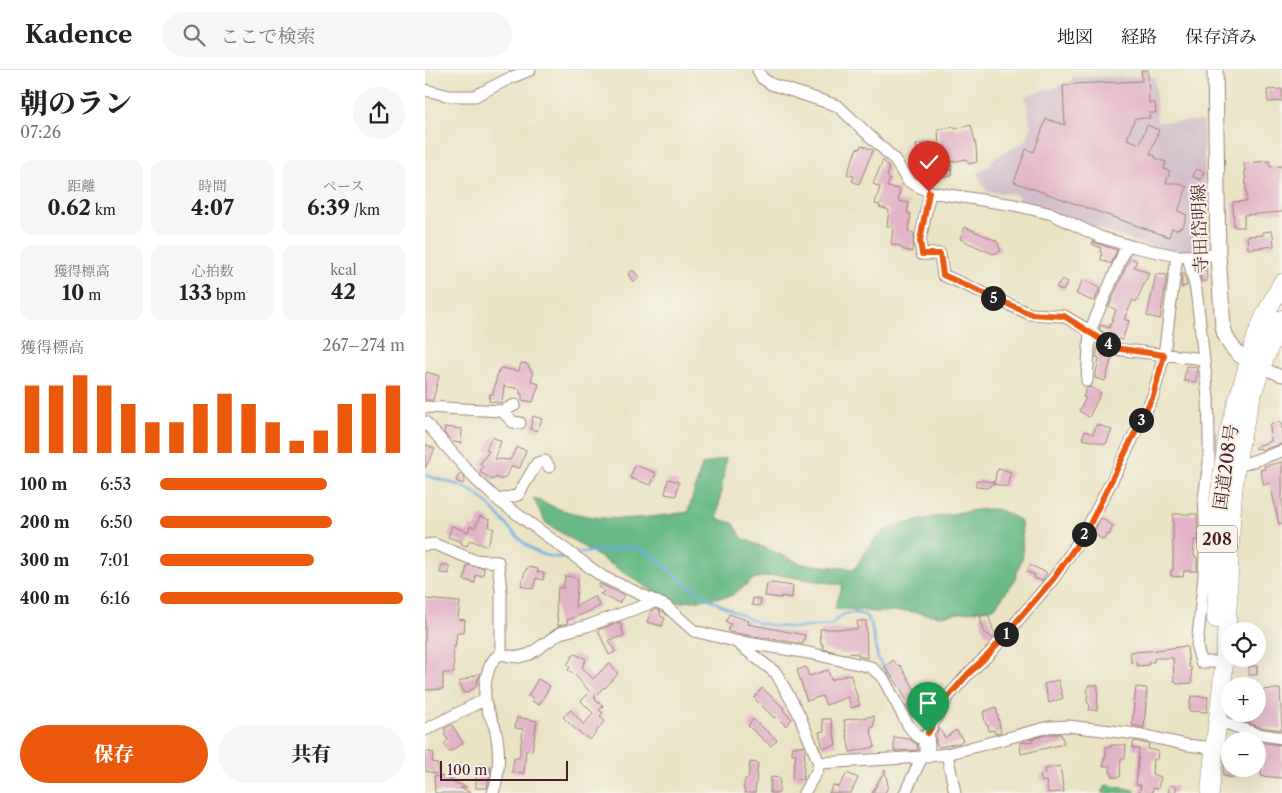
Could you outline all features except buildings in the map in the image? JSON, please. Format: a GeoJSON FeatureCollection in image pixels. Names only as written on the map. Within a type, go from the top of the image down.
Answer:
{"type":"FeatureCollection","features":[{"type":"Feature","properties":{"kind":"highway","name":"国道208号"},"geometry":{"type":"LineString","coordinates":[[1210,793],[1225,662],[1232,509],[1236,467],[1241,436],[1250,402],[1265,315],[1282,283]]}},
{"type":"Feature","properties":{"kind":"highway","name":"国道208号"},"geometry":{"type":"LineString","coordinates":[[1217,720],[1216,593],[1211,499],[1228,434],[1255,365],[1271,342],[1282,319]]}},
{"type":"Feature","properties":{"kind":"main road","name":"寺田岱明線"},"geometry":{"type":"LineString","coordinates":[[1215,70],[1218,255],[1225,337],[1235,352],[1255,365]]}},
{"type":"Feature","properties":{"kind":"street"},"geometry":{"type":"LineString","coordinates":[[425,90],[450,96],[475,96],[530,70]]}},
{"type":"Feature","properties":{"kind":"street"},"geometry":{"type":"LineString","coordinates":[[758,70],[762,78],[771,84],[838,106],[895,159],[908,181],[929,192],[1014,205],[1051,214],[1100,237],[1127,245],[1183,256],[1218,255]]}},
{"type":"Feature","properties":{"kind":"street"},"geometry":{"type":"LineString","coordinates":[[929,192],[920,241],[922,254],[940,254],[943,275],[1030,314],[1064,316],[1114,348],[1204,359]]}},
{"type":"Feature","properties":{"kind":"street"},"geometry":{"type":"LineString","coordinates":[[1087,381],[1090,332],[1127,245]]}},
{"type":"Feature","properties":{"kind":"street"},"geometry":{"type":"LineString","coordinates":[[927,757],[928,733],[947,698],[989,654],[1054,578],[1087,530],[1153,396],[1164,355],[1183,256]]}},
{"type":"Feature","properties":{"kind":"street"},"geometry":{"type":"LineString","coordinates":[[1183,256],[1196,290],[1204,359],[1208,398],[1211,499]]}},
{"type":"Feature","properties":{"kind":"street"},"geometry":{"type":"LineString","coordinates":[[1255,365],[1282,376]]}},
{"type":"Feature","properties":{"kind":"street"},"geometry":{"type":"LineString","coordinates":[[502,411],[515,405]]}},
{"type":"Feature","properties":{"kind":"street"},"geometry":{"type":"LineString","coordinates":[[425,407],[483,407],[502,411],[513,422],[520,423]]}},
{"type":"Feature","properties":{"kind":"street"},"geometry":{"type":"LineString","coordinates":[[425,422],[476,480],[498,500],[603,577],[666,606],[694,631],[735,641],[809,653],[871,667],[883,678],[908,725],[923,740],[927,757]]}},
{"type":"Feature","properties":{"kind":"street"},"geometry":{"type":"LineString","coordinates":[[1236,467],[1282,451]]}},
{"type":"Feature","properties":{"kind":"street"},"geometry":{"type":"LineString","coordinates":[[498,500],[518,495],[537,463],[545,461],[549,467]]}},
{"type":"Feature","properties":{"kind":"street"},"geometry":{"type":"LineString","coordinates":[[425,544],[434,544],[474,560],[497,562],[501,591],[501,654]]}},
{"type":"Feature","properties":{"kind":"street"},"geometry":{"type":"LineString","coordinates":[[493,793],[498,777],[495,728],[484,700],[488,670],[496,656],[501,654],[519,657],[530,654],[560,633],[587,626],[654,602]]}},
{"type":"Feature","properties":{"kind":"street"},"geometry":{"type":"LineString","coordinates":[[735,641],[776,673],[798,712],[819,763],[817,772],[804,793]]}},
{"type":"Feature","properties":{"kind":"street"},"geometry":{"type":"LineString","coordinates":[[425,730],[484,700]]}},
{"type":"Feature","properties":{"kind":"street"},"geometry":{"type":"LineString","coordinates":[[1217,720],[1257,734],[1282,738]]}},
{"type":"Feature","properties":{"kind":"street"},"geometry":{"type":"LineString","coordinates":[[819,763],[927,757],[947,754],[1049,727],[1067,726],[1137,734],[1187,745],[1214,748]]}},
{"type":"Feature","properties":{"kind":"street"},"geometry":{"type":"LineString","coordinates":[[947,754],[955,793]]}},
{"type":"Feature","properties":{"kind":"street"},"geometry":{"type":"LineString","coordinates":[[905,793],[922,758],[927,757]]}},
{"type":"Feature","properties":{"kind":"shaded area"},"geometry":{"type":"Polygon","coordinates":[[[1073,77],[1155,77],[1157,122],[1203,121],[1206,222],[1201,246],[1194,252],[1160,250],[1026,204],[1015,194],[987,192],[977,173],[993,164],[991,160],[1026,141],[1031,127],[1025,96],[1070,83],[1073,77]]]}},
{"type":"Feature","properties":{"kind":"green space"},"geometry":{"type":"Polygon","coordinates":[[[726,458],[717,518],[734,524],[742,538],[802,564],[855,569],[874,540],[890,528],[936,517],[984,509],[996,509],[1021,521],[1023,555],[1014,582],[994,608],[940,616],[907,611],[877,612],[835,608],[843,585],[778,575],[755,578],[731,596],[676,603],[650,589],[546,523],[533,498],[565,511],[599,517],[643,518],[688,512],[702,465],[726,458]]]}},
{"type":"Feature","properties":{"kind":"green space"},"geometry":{"type":"Polygon","coordinates":[[[1106,785],[1135,790],[1135,793],[1102,793],[1106,785]]]}},
{"type":"Feature","properties":{"kind":"waterway"},"geometry":{"type":"LineString","coordinates":[[425,475],[457,484],[475,493],[531,549],[555,557],[569,556]]}},
{"type":"Feature","properties":{"kind":"waterway"},"geometry":{"type":"LineString","coordinates":[[577,553],[634,547],[652,555],[685,583],[711,600],[758,623],[797,628],[831,625],[839,617],[846,614],[865,615],[871,623],[878,659],[889,678]]}},
{"type":"Feature","properties":{"kind":"route"},"geometry":{"type":"LineString","coordinates":[[928,733],[947,698],[989,654],[1054,578],[1087,530],[1153,396],[1164,355],[1114,348],[1064,316],[1030,314],[943,275],[940,254],[922,254],[920,241],[929,192]]}}]}
